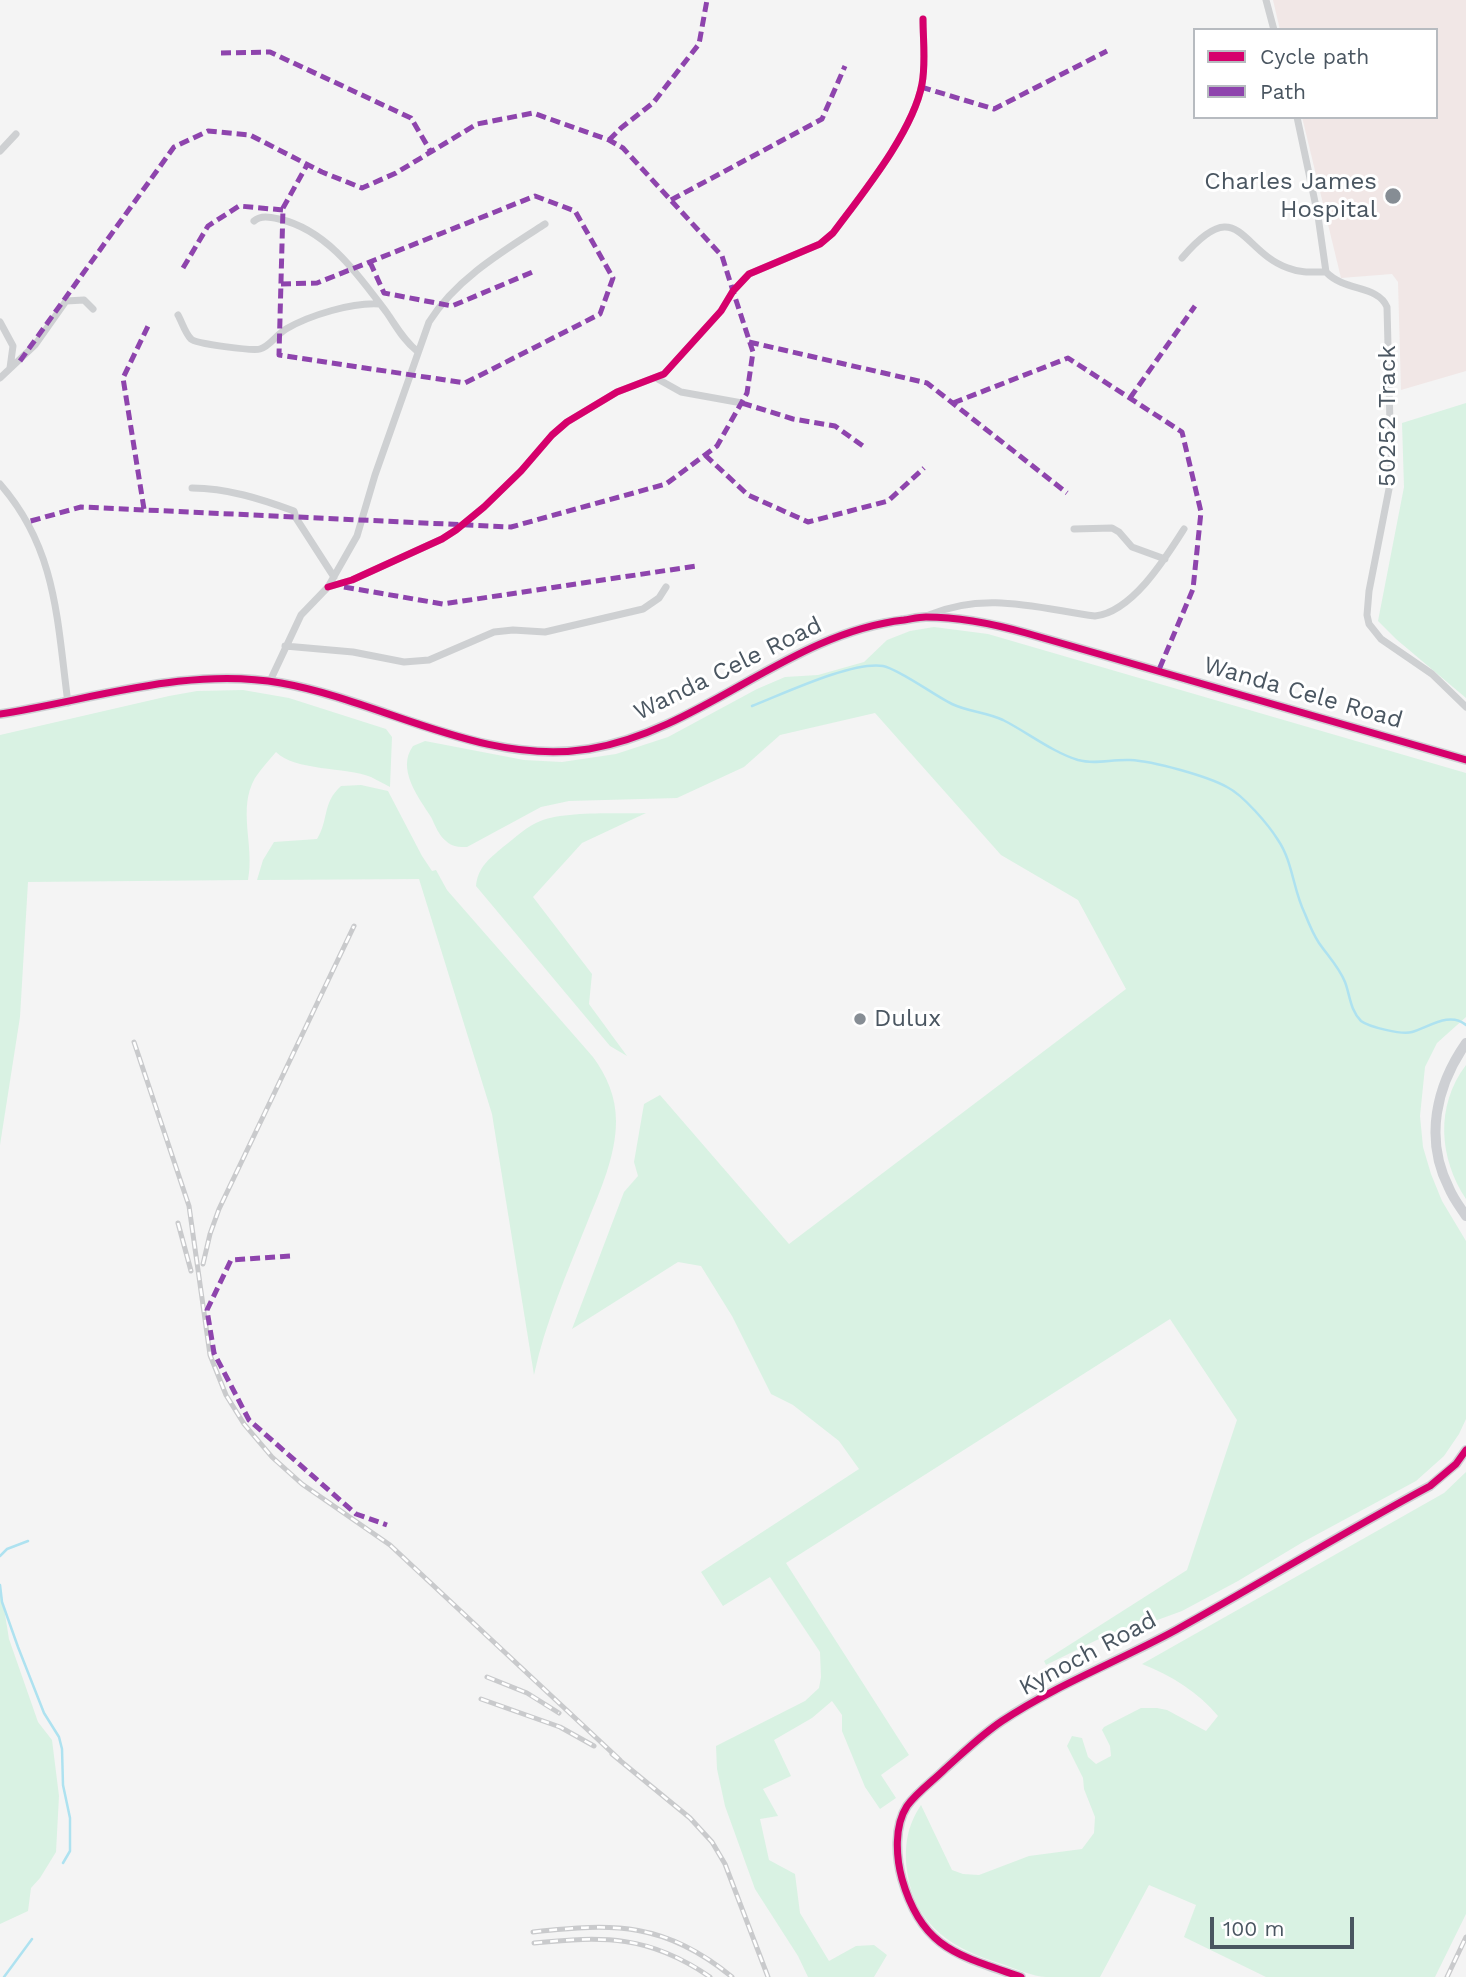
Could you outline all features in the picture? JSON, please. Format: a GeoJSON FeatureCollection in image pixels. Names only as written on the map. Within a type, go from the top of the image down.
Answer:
{"type":"FeatureCollection","features":[{"type":"Feature","properties":{"kind":"street"},"geometry":{"type":"LineString","coordinates":[[1266,0],[1273,28]]}},
{"type":"Feature","properties":{"kind":"street"},"geometry":{"type":"LineString","coordinates":[[328,587],[352,580],[430,545],[456,530],[484,508],[567,422],[617,392],[656,378],[677,362],[721,311],[733,291],[750,274],[820,244],[833,233],[894,146],[912,113],[923,72],[923,19]]}},
{"type":"Feature","properties":{"kind":"street"},"geometry":{"type":"LineString","coordinates":[[1182,258],[1191,247],[1213,231],[1230,227],[1245,235],[1270,258],[1289,269],[1326,272],[1318,216],[1297,119]]}},
{"type":"Feature","properties":{"kind":"street"},"geometry":{"type":"LineString","coordinates":[[0,151],[16,134]]}},
{"type":"Feature","properties":{"kind":"street"},"geometry":{"type":"LineString","coordinates":[[254,222],[264,217],[282,220],[316,235],[352,269],[410,346],[417,351]]}},
{"type":"Feature","properties":{"kind":"street"},"geometry":{"type":"LineString","coordinates":[[270,681],[301,615],[328,587],[357,536],[375,475],[429,323],[447,299],[487,263],[545,224]]}},
{"type":"Feature","properties":{"kind":"street","name":"50252 Track"},"geometry":{"type":"LineString","coordinates":[[1326,272],[1338,282],[1376,295],[1387,307],[1391,463],[1389,489],[1369,591],[1369,624],[1381,639],[1432,674],[1466,708]]}},
{"type":"Feature","properties":{"kind":"street"},"geometry":{"type":"LineString","coordinates":[[0,378],[35,345],[66,301],[84,300],[93,309]]}},
{"type":"Feature","properties":{"kind":"street"},"geometry":{"type":"LineString","coordinates":[[178,315],[192,341],[256,350],[265,347],[280,333],[298,323],[356,304],[380,304]]}},
{"type":"Feature","properties":{"kind":"street"},"geometry":{"type":"LineString","coordinates":[[0,322],[13,346],[10,368]]}},
{"type":"Feature","properties":{"kind":"street"},"geometry":{"type":"LineString","coordinates":[[656,378],[681,392],[742,402]]}},
{"type":"Feature","properties":{"kind":"street"},"geometry":{"type":"LineString","coordinates":[[0,484],[27,522],[46,563],[52,587],[68,703]]}},
{"type":"Feature","properties":{"kind":"street"},"geometry":{"type":"LineString","coordinates":[[192,488],[226,491],[261,499],[294,511],[334,577]]}},
{"type":"Feature","properties":{"kind":"street"},"geometry":{"type":"LineString","coordinates":[[1074,529],[1112,528],[1132,547],[1165,559]]}},
{"type":"Feature","properties":{"kind":"street"},"geometry":{"type":"LineString","coordinates":[[926,617],[949,607],[992,602],[1045,607],[1095,617],[1106,615],[1126,601],[1154,573],[1184,529]]}},
{"type":"Feature","properties":{"kind":"street"},"geometry":{"type":"LineString","coordinates":[[285,646],[353,652],[404,662],[429,660],[494,632],[545,632],[643,609],[659,598],[666,587]]}},
{"type":"Feature","properties":{"kind":"street","name":"Wanda Cele Road"},"geometry":{"type":"LineString","coordinates":[[0,714],[175,682],[236,679],[270,681],[306,689],[491,744],[535,751],[586,749],[631,738],[663,726],[783,662],[846,633],[887,622],[926,617],[1016,630],[1466,760]]}},
{"type":"Feature","properties":{"kind":"street"},"geometry":{"type":"LineString","coordinates":[[1466,1043],[1454,1060],[1442,1086],[1435,1128],[1436,1148],[1442,1171],[1448,1188],[1466,1216]]}},
{"type":"Feature","properties":{"kind":"street","name":"Kynoch Road"},"geometry":{"type":"LineString","coordinates":[[1021,1977],[954,1952],[922,1927],[909,1902],[898,1865],[901,1822],[907,1807],[965,1751],[1001,1722],[1174,1631],[1430,1486],[1456,1464],[1466,1450]]}},
{"type":"Feature","properties":{"kind":"shaded area","name":"Charles James Hospital"},"geometry":{"type":"Polygon","coordinates":[[[1273,0],[1466,0],[1466,371],[1401,390],[1398,282],[1392,274],[1341,278],[1302,119],[1438,119],[1438,28],[1280,28],[1273,0]]]}},
{"type":"Feature","properties":{"kind":"green space"},"geometry":{"type":"Polygon","coordinates":[[[1466,403],[1466,698],[1378,621],[1404,487],[1402,423],[1466,403]]]}},
{"type":"Feature","properties":{"kind":"green space"},"geometry":{"type":"Polygon","coordinates":[[[934,627],[988,634],[1466,773],[1466,1017],[1437,1043],[1425,1067],[1420,1116],[1423,1147],[1431,1174],[1442,1201],[1466,1241],[1466,1419],[1444,1456],[1416,1481],[1182,1611],[1141,1626],[1111,1633],[1046,1665],[1044,1661],[1187,1570],[1237,1420],[1170,1319],[786,1563],[909,1755],[881,1775],[896,1798],[880,1809],[865,1787],[842,1731],[842,1715],[832,1701],[812,1718],[774,1740],[791,1776],[763,1789],[778,1816],[760,1819],[769,1860],[795,1874],[800,1913],[829,1961],[856,1946],[874,1945],[887,1955],[874,1977],[808,1977],[798,1956],[755,1889],[725,1806],[717,1769],[716,1746],[805,1701],[819,1688],[820,1652],[770,1577],[723,1606],[701,1572],[859,1469],[839,1441],[793,1405],[771,1394],[732,1316],[701,1266],[678,1262],[572,1329],[624,1192],[638,1176],[634,1162],[644,1104],[660,1095],[789,1244],[1126,989],[1078,900],[1001,855],[875,713],[780,735],[744,767],[677,798],[569,801],[541,807],[467,847],[453,846],[441,836],[411,783],[407,764],[413,746],[425,741],[524,760],[562,762],[616,754],[668,737],[785,677],[818,675],[864,662],[887,640],[910,631],[934,627]]]}},
{"type":"Feature","properties":{"kind":"green space"},"geometry":{"type":"Polygon","coordinates":[[[243,690],[289,698],[386,729],[392,737],[390,787],[360,774],[295,763],[276,752],[255,778],[247,802],[250,854],[248,880],[28,882],[20,1017],[0,1145],[0,735],[169,696],[197,691],[243,690]]]}},
{"type":"Feature","properties":{"kind":"green space"},"geometry":{"type":"Polygon","coordinates":[[[361,785],[388,791],[432,871],[436,870],[447,890],[593,1057],[612,1095],[616,1121],[610,1160],[550,1317],[534,1375],[492,1114],[419,879],[257,880],[263,860],[274,842],[317,839],[335,792],[341,786],[361,785]]]}},
{"type":"Feature","properties":{"kind":"green space"},"geometry":{"type":"Polygon","coordinates":[[[646,813],[582,843],[533,897],[592,974],[589,1004],[627,1056],[610,1046],[476,886],[482,868],[489,860],[537,822],[580,814],[646,813]]]}},
{"type":"Feature","properties":{"kind":"green space"},"geometry":{"type":"Polygon","coordinates":[[[1466,1065],[1466,1199],[1450,1167],[1444,1132],[1449,1097],[1466,1065]]]}},
{"type":"Feature","properties":{"kind":"green space"},"geometry":{"type":"Polygon","coordinates":[[[1466,1472],[1466,1914],[1435,1977],[1266,1977],[1184,1937],[1196,1905],[1149,1885],[1100,1977],[1046,1977],[1025,1972],[954,1944],[928,1922],[911,1891],[906,1862],[910,1829],[921,1805],[952,1870],[963,1874],[979,1875],[1029,1856],[1082,1849],[1094,1833],[1095,1817],[1084,1789],[1083,1778],[1067,1746],[1072,1736],[1082,1738],[1088,1757],[1096,1764],[1111,1756],[1110,1746],[1102,1730],[1104,1727],[1141,1708],[1167,1710],[1206,1731],[1218,1716],[1202,1699],[1183,1685],[1142,1664],[1444,1493],[1466,1472]]]}},
{"type":"Feature","properties":{"kind":"green space"},"geometry":{"type":"Polygon","coordinates":[[[0,1583],[9,1639],[38,1722],[52,1740],[59,1796],[56,1852],[31,1888],[28,1911],[0,1924],[0,1583]]]}},
{"type":"Feature","properties":{"kind":"waterway"},"geometry":{"type":"LineString","coordinates":[[752,706],[836,673],[854,668],[883,666],[952,704],[1003,720],[1049,747],[1078,760],[1140,761],[1207,778],[1233,791],[1248,803],[1278,840],[1287,857],[1311,929],[1343,977],[1352,1007],[1361,1021],[1386,1030],[1407,1033],[1439,1021],[1453,1019],[1466,1025]]}},
{"type":"Feature","properties":{"kind":"waterway"},"geometry":{"type":"LineString","coordinates":[[0,1556],[7,1549],[28,1541]]}},
{"type":"Feature","properties":{"kind":"waterway"},"geometry":{"type":"LineString","coordinates":[[0,1585],[2,1602],[18,1647],[44,1713],[59,1737],[62,1749],[63,1785],[70,1818],[70,1851],[63,1863]]}},
{"type":"Feature","properties":{"kind":"waterway"},"geometry":{"type":"LineString","coordinates":[[4,1977],[32,1939]]}},
{"type":"Feature","properties":{"kind":"railway"},"geometry":{"type":"LineString","coordinates":[[203,1264],[219,1209],[354,926]]}},
{"type":"Feature","properties":{"kind":"railway"},"geometry":{"type":"LineString","coordinates":[[134,1042],[189,1206],[210,1355],[226,1395],[244,1424],[272,1457],[302,1484],[390,1545],[620,1760]]}},
{"type":"Feature","properties":{"kind":"railway"},"geometry":{"type":"LineString","coordinates":[[178,1223],[191,1271]]}},
{"type":"Feature","properties":{"kind":"railway"},"geometry":{"type":"LineString","coordinates":[[487,1677],[527,1693],[559,1713]]}},
{"type":"Feature","properties":{"kind":"railway"},"geometry":{"type":"LineString","coordinates":[[481,1699],[560,1727],[594,1746]]}},
{"type":"Feature","properties":{"kind":"railway"},"geometry":{"type":"LineString","coordinates":[[612,1754],[690,1818],[712,1842],[725,1864],[768,1977]]}},
{"type":"Feature","properties":{"kind":"railway"},"geometry":{"type":"LineString","coordinates":[[533,1932],[589,1928],[638,1930],[684,1946],[708,1959],[732,1977]]}},
{"type":"Feature","properties":{"kind":"railway"},"geometry":{"type":"LineString","coordinates":[[1447,1977],[1466,1937]]}},
{"type":"Feature","properties":{"kind":"railway"},"geometry":{"type":"LineString","coordinates":[[534,1943],[582,1939],[646,1946],[688,1963],[710,1977]]}},
{"type":"Feature","properties":{"kind":"marked path"},"geometry":{"type":"LineString","coordinates":[[609,140],[653,103],[699,44],[707,0]]}},
{"type":"Feature","properties":{"kind":"marked path"},"geometry":{"type":"LineString","coordinates":[[921,87],[994,109],[1107,51]]}},
{"type":"Feature","properties":{"kind":"marked path"},"geometry":{"type":"LineString","coordinates":[[221,53],[270,52],[411,118],[431,152]]}},
{"type":"Feature","properties":{"kind":"marked path"},"geometry":{"type":"LineString","coordinates":[[671,200],[822,119],[845,66]]}},
{"type":"Feature","properties":{"kind":"marked path"},"geometry":{"type":"LineString","coordinates":[[20,361],[174,147],[208,131],[250,135],[322,172],[362,188],[396,173],[477,124],[533,113],[609,140],[623,148],[722,256],[753,352],[747,393],[717,446],[666,484],[511,527],[81,507],[27,522]]}},
{"type":"Feature","properties":{"kind":"marked path"},"geometry":{"type":"LineString","coordinates":[[281,284],[317,283],[535,196],[575,211],[613,278],[600,314],[465,383],[279,355],[283,208],[307,165]]}},
{"type":"Feature","properties":{"kind":"marked path"},"geometry":{"type":"LineString","coordinates":[[183,268],[208,226],[239,206],[283,210]]}},
{"type":"Feature","properties":{"kind":"marked path"},"geometry":{"type":"LineString","coordinates":[[370,262],[384,293],[452,306],[535,271]]}},
{"type":"Feature","properties":{"kind":"marked path"},"geometry":{"type":"LineString","coordinates":[[1130,398],[1195,306]]}},
{"type":"Feature","properties":{"kind":"marked path"},"geometry":{"type":"LineString","coordinates":[[144,509],[123,378],[150,322]]}},
{"type":"Feature","properties":{"kind":"marked path"},"geometry":{"type":"LineString","coordinates":[[749,342],[927,383],[1067,493]]}},
{"type":"Feature","properties":{"kind":"marked path"},"geometry":{"type":"LineString","coordinates":[[953,403],[1068,358],[1182,432],[1201,512],[1193,589],[1158,672]]}},
{"type":"Feature","properties":{"kind":"marked path"},"geometry":{"type":"LineString","coordinates":[[742,403],[793,419],[835,426],[863,446]]}},
{"type":"Feature","properties":{"kind":"marked path"},"geometry":{"type":"LineString","coordinates":[[705,455],[748,495],[808,522],[888,501],[924,468]]}},
{"type":"Feature","properties":{"kind":"marked path"},"geometry":{"type":"LineString","coordinates":[[344,587],[443,604],[696,566]]}},
{"type":"Feature","properties":{"kind":"marked path"},"geometry":{"type":"LineString","coordinates":[[290,1256],[231,1260],[207,1310],[214,1353],[249,1420],[356,1514],[387,1525]]}},
{"type":"Feature","properties":{"kind":"cycle path"},"geometry":{"type":"LineString","coordinates":[[328,587],[352,580],[456,530],[484,507],[567,422],[617,392],[664,374],[721,311],[733,291],[749,274],[820,244],[833,233],[898,142],[917,103],[924,68],[923,19]]}},
{"type":"Feature","properties":{"kind":"cycle path"},"geometry":{"type":"LineString","coordinates":[[0,714],[175,682],[246,679],[281,683],[319,692],[433,729],[510,748],[549,752],[589,749],[631,739],[670,723],[822,643],[862,628],[938,617],[1026,633],[1466,760]]}},
{"type":"Feature","properties":{"kind":"cycle path"},"geometry":{"type":"LineString","coordinates":[[1021,1977],[961,1955],[945,1946],[920,1921],[910,1902],[898,1861],[898,1832],[903,1814],[911,1801],[972,1744],[1002,1721],[1044,1696],[1176,1630],[1430,1486],[1456,1464],[1466,1450]]}},
{"type":"Feature","properties":{"kind":"place","name":"Charles James Hospital"},"geometry":{"type":"Point","coordinates":[1393,196]}},
{"type":"Feature","properties":{"kind":"place","name":"Dulux"},"geometry":{"type":"Point","coordinates":[860,1019]}}]}
